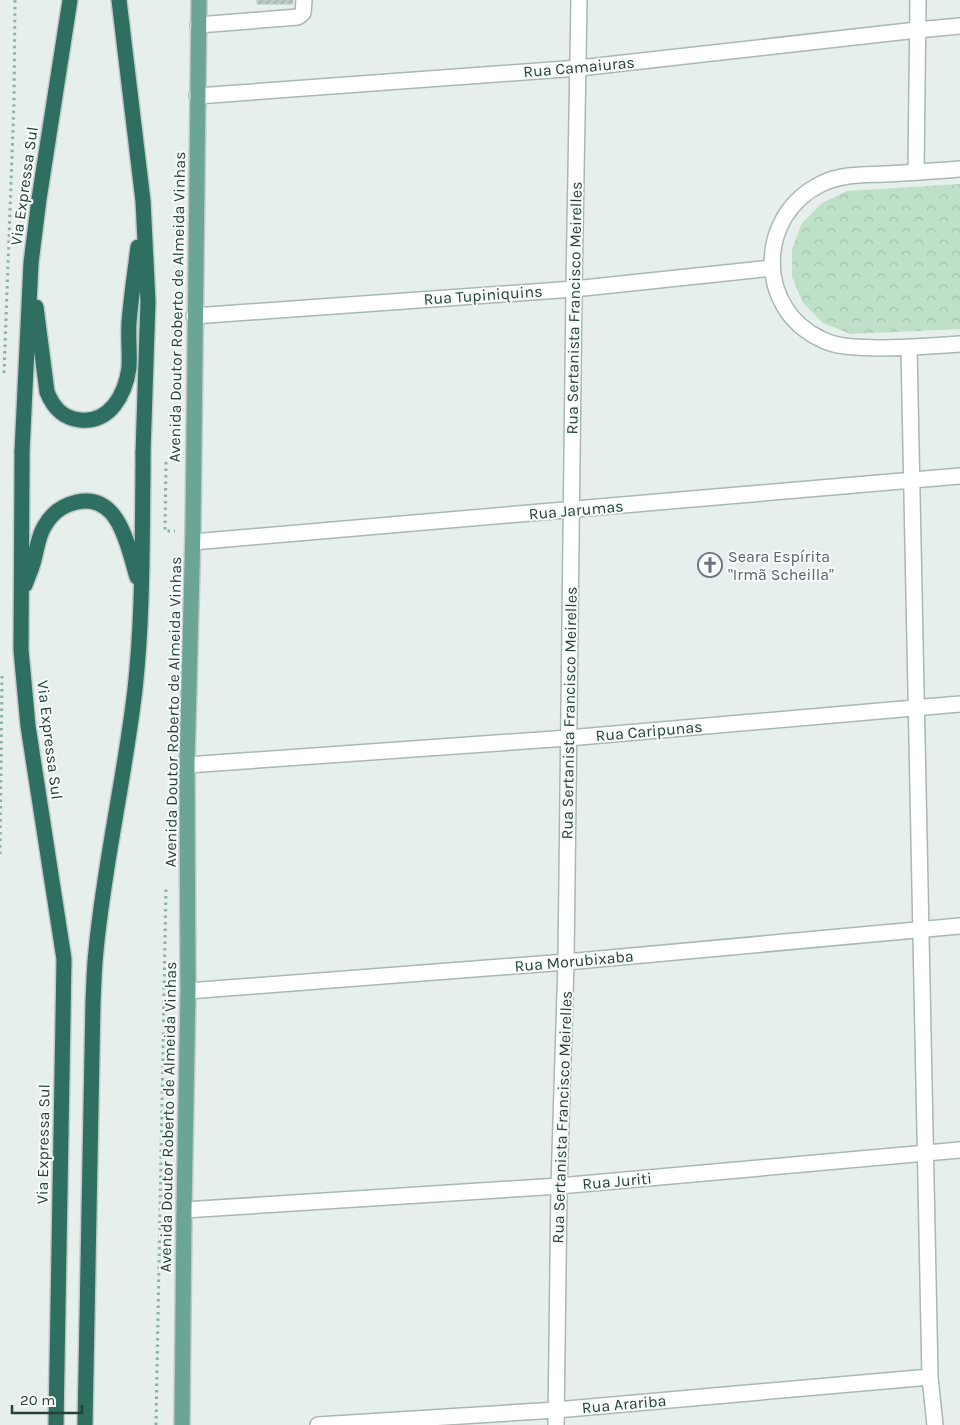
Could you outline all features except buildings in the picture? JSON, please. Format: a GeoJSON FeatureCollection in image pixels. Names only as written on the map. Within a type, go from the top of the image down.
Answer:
{"type":"FeatureCollection","features":[{"type":"Feature","properties":{"kind":"highway","name":"Via Expressa Sul"},"geometry":{"type":"LineString","coordinates":[[56,1425],[64,959],[28,726],[22,650],[22,459],[31,263],[40,189],[70,0]]}},
{"type":"Feature","properties":{"kind":"highway"},"geometry":{"type":"LineString","coordinates":[[84,1425],[92,1020],[96,952],[102,900],[126,759],[138,657],[148,301],[143,201],[118,0]]}},
{"type":"Feature","properties":{"kind":"highway"},"geometry":{"type":"LineString","coordinates":[[31,263],[47,392],[59,412],[68,417],[90,421],[101,418],[113,408],[124,389],[129,368],[129,323],[143,201]]}},
{"type":"Feature","properties":{"kind":"highway"},"geometry":{"type":"LineString","coordinates":[[21,595],[44,528],[57,511],[73,503],[84,501],[96,502],[106,508],[122,528],[141,591]]}},
{"type":"Feature","properties":{"kind":"main road","name":"Avenida Doutor Roberto de Almeida Vinhas"},"geometry":{"type":"LineString","coordinates":[[182,1425],[188,991],[187,765],[193,536],[199,0]]}},
{"type":"Feature","properties":{"kind":"street"},"geometry":{"type":"LineString","coordinates":[[198,25],[298,17],[303,13],[304,0]]}},
{"type":"Feature","properties":{"kind":"street","name":"Rua Sertanista Francisco Meirelles"},"geometry":{"type":"LineString","coordinates":[[556,1425],[566,962],[579,0]]}},
{"type":"Feature","properties":{"kind":"street"},"geometry":{"type":"LineString","coordinates":[[916,172],[918,0]]}},
{"type":"Feature","properties":{"kind":"street","name":"Rua Camaiuras"},"geometry":{"type":"LineString","coordinates":[[197,96],[579,68],[960,26]]}},
{"type":"Feature","properties":{"kind":"street"},"geometry":{"type":"LineString","coordinates":[[960,169],[841,177],[821,183],[804,194],[789,209],[779,227],[772,247],[774,283],[779,298],[796,322],[821,340],[843,346],[909,348],[960,344]]}},
{"type":"Feature","properties":{"kind":"street","name":"Rua Tupiniquins"},"geometry":{"type":"LineString","coordinates":[[194,316],[574,288],[772,268]]}},
{"type":"Feature","properties":{"kind":"street"},"geometry":{"type":"LineString","coordinates":[[909,348],[930,1377],[936,1425]]}},
{"type":"Feature","properties":{"kind":"street","name":"Rua Jarumas"},"geometry":{"type":"LineString","coordinates":[[193,536],[571,510],[960,476]]}},
{"type":"Feature","properties":{"kind":"street","name":"Rua Caripunas"},"geometry":{"type":"LineString","coordinates":[[187,765],[568,738],[960,704]]}},
{"type":"Feature","properties":{"kind":"street","name":"Rua Morubixaba"},"geometry":{"type":"LineString","coordinates":[[188,991],[566,962],[960,926]]}},
{"type":"Feature","properties":{"kind":"street","name":"Rua Juriti"},"geometry":{"type":"LineString","coordinates":[[184,1210],[560,1186],[960,1150]]}},
{"type":"Feature","properties":{"kind":"street","name":"Rua Arariba"},"geometry":{"type":"LineString","coordinates":[[318,1425],[556,1410],[930,1377]]}},
{"type":"Feature","properties":{"kind":"path"},"geometry":{"type":"LineString","coordinates":[[166,462],[165,531],[193,536]]}},
{"type":"Feature","properties":{"kind":"green space"},"geometry":{"type":"Polygon","coordinates":[[[960,184],[960,329],[851,334],[823,323],[803,303],[792,277],[792,249],[802,223],[822,203],[847,191],[960,184]]]}},
{"type":"Feature","properties":{"kind":"place","name":"Seara Espírita \"Irmã Scheilla\""},"geometry":{"type":"Point","coordinates":[710,565]}}]}
